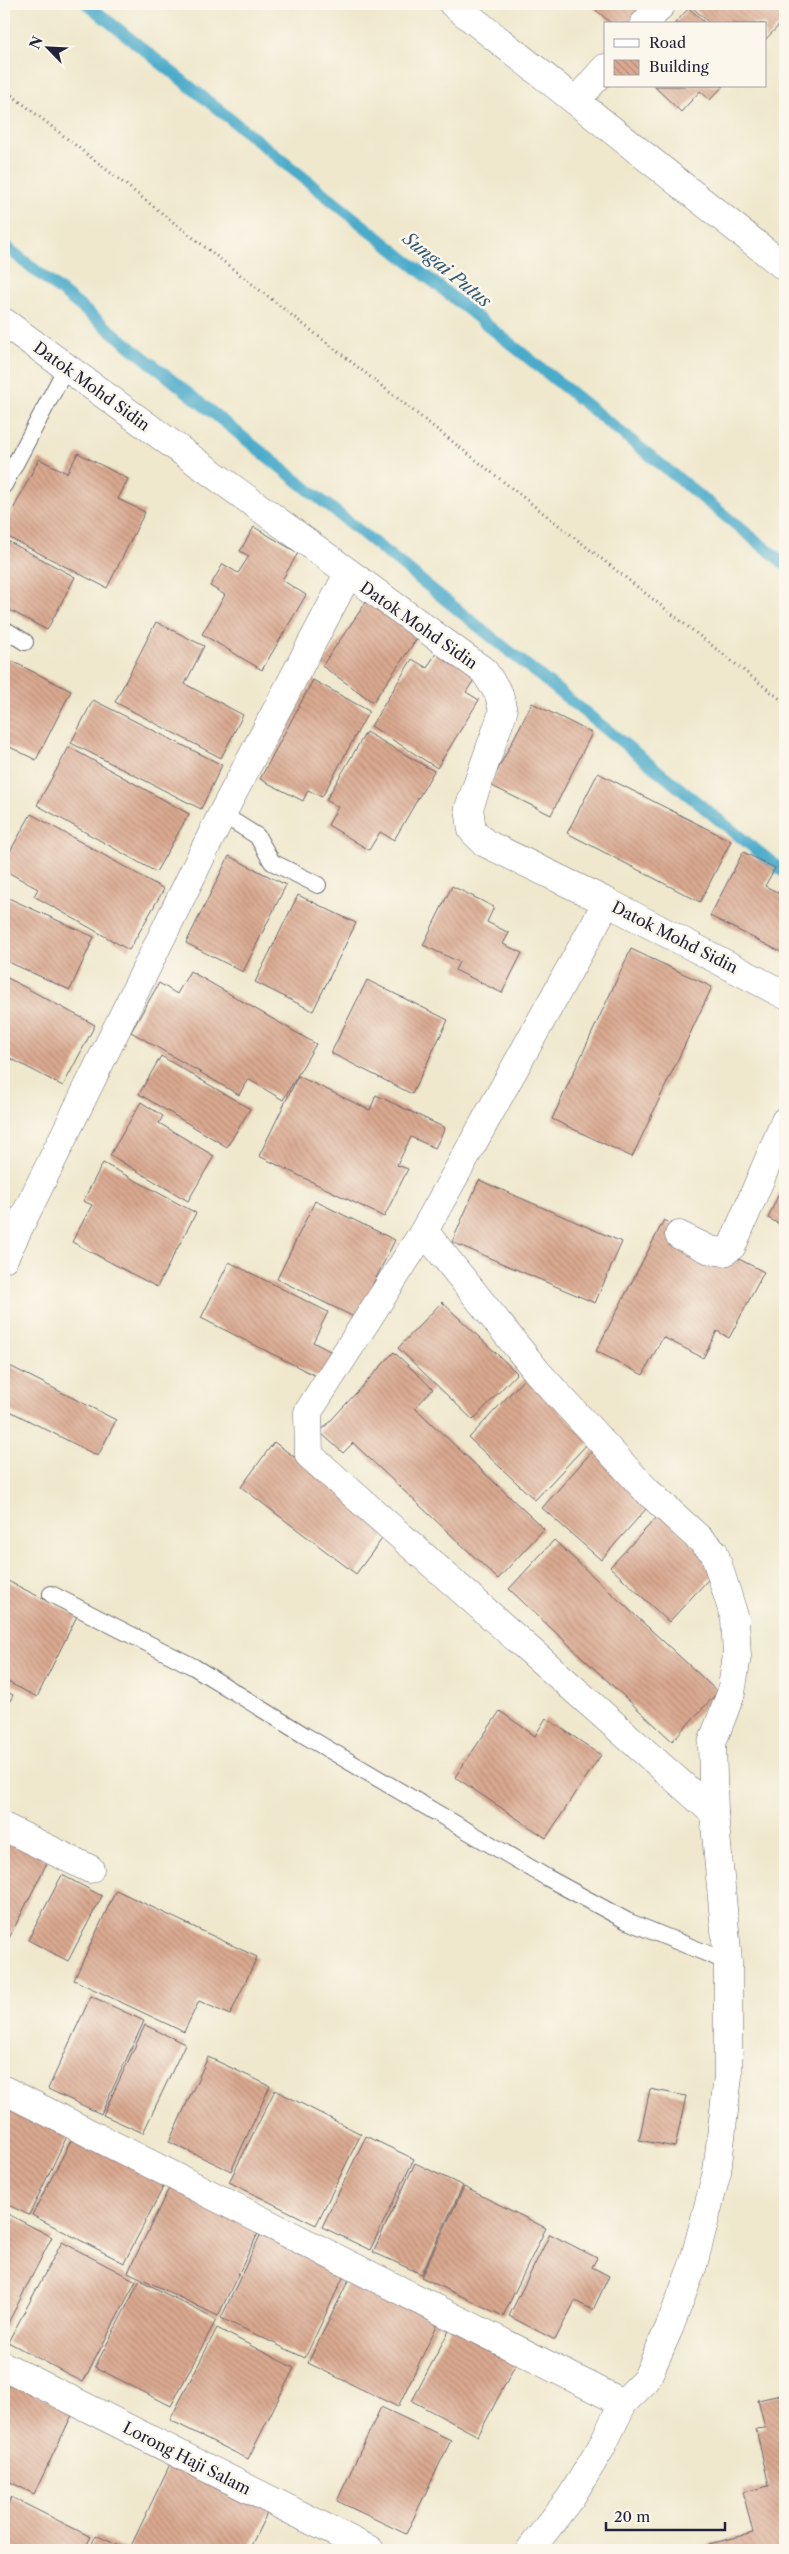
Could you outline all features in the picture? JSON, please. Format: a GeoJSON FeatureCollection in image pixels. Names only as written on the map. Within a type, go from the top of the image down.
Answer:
{"type":"FeatureCollection","features":[{"type":"Feature","properties":{"kind":"street"},"geometry":{"type":"LineString","coordinates":[[453,4],[785,267]]}},
{"type":"Feature","properties":{"kind":"street"},"geometry":{"type":"LineString","coordinates":[[646,22],[662,4]]}},
{"type":"Feature","properties":{"kind":"street"},"geometry":{"type":"LineString","coordinates":[[576,101],[604,69]]}},
{"type":"Feature","properties":{"kind":"street","name":"Datok Mohd Sidin"},"geometry":{"type":"LineString","coordinates":[[4,322],[348,574],[484,671],[499,694],[503,712],[469,808],[472,830],[485,843],[607,902],[785,994]]}},
{"type":"Feature","properties":{"kind":"street"},"geometry":{"type":"LineString","coordinates":[[4,1258],[222,814],[348,574]]}},
{"type":"Feature","properties":{"kind":"street"},"geometry":{"type":"LineString","coordinates":[[607,902],[424,1231],[308,1412],[309,1455],[714,1813]]}},
{"type":"Feature","properties":{"kind":"street"},"geometry":{"type":"LineString","coordinates":[[679,1235],[710,1250],[724,1252],[732,1246],[785,1121]]}},
{"type":"Feature","properties":{"kind":"street"},"geometry":{"type":"LineString","coordinates":[[424,1231],[539,1374],[646,1490],[714,1552],[735,1619],[738,1656],[731,1693],[712,1743],[714,1813],[728,1962],[728,2076],[717,2172],[692,2265],[670,2326],[646,2380],[623,2403],[601,2448],[572,2497],[530,2550]]}},
{"type":"Feature","properties":{"kind":"street"},"geometry":{"type":"LineString","coordinates":[[4,1827],[90,1869]]}},
{"type":"Feature","properties":{"kind":"street"},"geometry":{"type":"LineString","coordinates":[[4,2090],[623,2403]]}},
{"type":"Feature","properties":{"kind":"street","name":"Lorong Haji Salam"},"geometry":{"type":"LineString","coordinates":[[4,2366],[370,2550]]}},
{"type":"Feature","properties":{"kind":"lane"},"geometry":{"type":"LineString","coordinates":[[4,485],[66,368]]}},
{"type":"Feature","properties":{"kind":"lane"},"geometry":{"type":"LineString","coordinates":[[4,629],[25,642]]}},
{"type":"Feature","properties":{"kind":"lane"},"geometry":{"type":"LineString","coordinates":[[222,814],[257,836],[272,862],[318,885]]}},
{"type":"Feature","properties":{"kind":"lane"},"geometry":{"type":"LineString","coordinates":[[51,1594],[194,1668],[312,1740],[627,1921],[728,1962]]}},
{"type":"Feature","properties":{"kind":"path"},"geometry":{"type":"LineString","coordinates":[[4,89],[785,703]]}},
{"type":"Feature","properties":{"kind":"building"},"geometry":{"type":"Polygon","coordinates":[[[589,4],[649,4],[634,22],[610,22],[589,4]]]}},
{"type":"Feature","properties":{"kind":"building"},"geometry":{"type":"Polygon","coordinates":[[[689,4],[785,4],[785,19],[766,39],[766,22],[708,22],[689,4]]]}},
{"type":"Feature","properties":{"kind":"building"},"geometry":{"type":"Polygon","coordinates":[[[689,8],[704,22],[676,22],[689,8]]]}},
{"type":"Feature","properties":{"kind":"building"},"geometry":{"type":"Polygon","coordinates":[[[656,88],[721,88],[710,100],[700,91],[681,112],[656,88]]]}},
{"type":"Feature","properties":{"kind":"building"},"geometry":{"type":"Polygon","coordinates":[[[78,453],[128,479],[118,499],[145,512],[107,588],[4,535],[4,527],[39,459],[67,473],[78,453]]]}},
{"type":"Feature","properties":{"kind":"building"},"geometry":{"type":"Polygon","coordinates":[[[254,527],[298,553],[282,580],[306,595],[262,670],[202,634],[225,595],[210,586],[223,564],[238,573],[249,556],[240,551],[254,527]]]}},
{"type":"Feature","properties":{"kind":"building"},"geometry":{"type":"Polygon","coordinates":[[[4,539],[75,577],[47,630],[4,607],[4,539]]]}},
{"type":"Feature","properties":{"kind":"building"},"geometry":{"type":"Polygon","coordinates":[[[369,598],[420,634],[373,702],[322,666],[369,598]]]}},
{"type":"Feature","properties":{"kind":"building"},"geometry":{"type":"Polygon","coordinates":[[[156,622],[204,646],[185,684],[243,715],[221,758],[115,702],[156,622]]]}},
{"type":"Feature","properties":{"kind":"building"},"geometry":{"type":"Polygon","coordinates":[[[438,650],[478,674],[466,692],[479,700],[437,768],[371,726],[412,659],[427,668],[438,650]]]}},
{"type":"Feature","properties":{"kind":"building"},"geometry":{"type":"Polygon","coordinates":[[[4,657],[71,691],[36,760],[4,744],[4,657]]]}},
{"type":"Feature","properties":{"kind":"building"},"geometry":{"type":"Polygon","coordinates":[[[313,680],[369,711],[322,797],[308,790],[303,801],[260,779],[313,680]]]}},
{"type":"Feature","properties":{"kind":"building"},"geometry":{"type":"Polygon","coordinates":[[[93,700],[222,765],[201,809],[71,743],[93,700]]]}},
{"type":"Feature","properties":{"kind":"building"},"geometry":{"type":"Polygon","coordinates":[[[532,703],[592,733],[551,815],[490,785],[532,703]]]}},
{"type":"Feature","properties":{"kind":"building"},"geometry":{"type":"Polygon","coordinates":[[[366,732],[434,771],[394,840],[380,832],[369,850],[328,825],[338,807],[326,800],[366,732]]]}},
{"type":"Feature","properties":{"kind":"building"},"geometry":{"type":"Polygon","coordinates":[[[69,747],[189,814],[156,872],[37,805],[69,747]]]}},
{"type":"Feature","properties":{"kind":"building"},"geometry":{"type":"Polygon","coordinates":[[[598,773],[731,841],[700,902],[567,833],[598,773]]]}},
{"type":"Feature","properties":{"kind":"building"},"geometry":{"type":"Polygon","coordinates":[[[31,814],[164,889],[129,950],[34,896],[38,889],[4,870],[4,862],[31,814]]]}},
{"type":"Feature","properties":{"kind":"building"},"geometry":{"type":"Polygon","coordinates":[[[743,852],[775,868],[765,886],[785,896],[785,954],[710,916],[743,852]]]}},
{"type":"Feature","properties":{"kind":"building"},"geometry":{"type":"Polygon","coordinates":[[[229,856],[286,885],[243,972],[186,943],[229,856]]]}},
{"type":"Feature","properties":{"kind":"building"},"geometry":{"type":"Polygon","coordinates":[[[452,886],[494,907],[487,922],[509,933],[503,944],[522,953],[502,993],[455,970],[459,962],[423,945],[452,886]]]}},
{"type":"Feature","properties":{"kind":"building"},"geometry":{"type":"Polygon","coordinates":[[[298,895],[356,923],[313,1011],[255,982],[298,895]]]}},
{"type":"Feature","properties":{"kind":"building"},"geometry":{"type":"Polygon","coordinates":[[[4,896],[94,937],[70,990],[4,960],[4,896]]]}},
{"type":"Feature","properties":{"kind":"building"},"geometry":{"type":"Polygon","coordinates":[[[631,949],[712,987],[632,1157],[552,1119],[631,949]]]}},
{"type":"Feature","properties":{"kind":"building"},"geometry":{"type":"Polygon","coordinates":[[[190,971],[316,1044],[283,1100],[248,1079],[239,1095],[131,1032],[159,983],[177,994],[190,971]]]}},
{"type":"Feature","properties":{"kind":"building"},"geometry":{"type":"Polygon","coordinates":[[[4,976],[95,1025],[63,1086],[4,1055],[4,976]]]}},
{"type":"Feature","properties":{"kind":"building"},"geometry":{"type":"Polygon","coordinates":[[[367,980],[448,1020],[412,1094],[331,1053],[367,980]]]}},
{"type":"Feature","properties":{"kind":"building"},"geometry":{"type":"Polygon","coordinates":[[[161,1056],[250,1109],[227,1147],[139,1094],[161,1056]]]}},
{"type":"Feature","properties":{"kind":"building"},"geometry":{"type":"Polygon","coordinates":[[[298,1076],[370,1110],[376,1095],[445,1128],[435,1148],[411,1137],[397,1165],[408,1169],[384,1217],[259,1156],[298,1076]]]}},
{"type":"Feature","properties":{"kind":"building"},"geometry":{"type":"Polygon","coordinates":[[[141,1102],[163,1116],[159,1123],[214,1156],[188,1201],[110,1155],[141,1102]]]}},
{"type":"Feature","properties":{"kind":"building"},"geometry":{"type":"Polygon","coordinates":[[[103,1163],[196,1213],[157,1287],[72,1242],[92,1205],[83,1201],[103,1163]]]}},
{"type":"Feature","properties":{"kind":"building"},"geometry":{"type":"Polygon","coordinates":[[[479,1180],[622,1242],[595,1303],[452,1242],[479,1180]]]}},
{"type":"Feature","properties":{"kind":"building"},"geometry":{"type":"Polygon","coordinates":[[[785,1180],[785,1227],[768,1218],[785,1180]]]}},
{"type":"Feature","properties":{"kind":"building"},"geometry":{"type":"Polygon","coordinates":[[[315,1201],[395,1240],[356,1318],[277,1279],[315,1201]]]}},
{"type":"Feature","properties":{"kind":"building"},"geometry":{"type":"Polygon","coordinates":[[[664,1220],[764,1272],[729,1338],[717,1331],[703,1358],[663,1337],[643,1375],[596,1351],[664,1220]]]}},
{"type":"Feature","properties":{"kind":"building"},"geometry":{"type":"Polygon","coordinates":[[[229,1262],[328,1312],[313,1342],[335,1354],[322,1379],[201,1318],[229,1262]]]}},
{"type":"Feature","properties":{"kind":"building"},"geometry":{"type":"Polygon","coordinates":[[[442,1302],[517,1373],[473,1420],[398,1348],[442,1302]]]}},
{"type":"Feature","properties":{"kind":"building"},"geometry":{"type":"Polygon","coordinates":[[[394,1352],[433,1389],[415,1408],[544,1529],[498,1579],[353,1443],[343,1453],[320,1432],[394,1352]]]}},
{"type":"Feature","properties":{"kind":"building"},"geometry":{"type":"Polygon","coordinates":[[[4,1363],[116,1420],[98,1456],[4,1408],[4,1363]]]}},
{"type":"Feature","properties":{"kind":"building"},"geometry":{"type":"Polygon","coordinates":[[[525,1378],[591,1440],[535,1500],[469,1438],[525,1378]]]}},
{"type":"Feature","properties":{"kind":"building"},"geometry":{"type":"Polygon","coordinates":[[[274,1442],[390,1528],[356,1574],[241,1487],[274,1442]]]}},
{"type":"Feature","properties":{"kind":"building"},"geometry":{"type":"Polygon","coordinates":[[[595,1448],[653,1501],[601,1560],[542,1508],[595,1448]]]}},
{"type":"Feature","properties":{"kind":"building"},"geometry":{"type":"Polygon","coordinates":[[[660,1514],[718,1569],[669,1622],[610,1567],[660,1514]]]}},
{"type":"Feature","properties":{"kind":"building"},"geometry":{"type":"Polygon","coordinates":[[[554,1540],[718,1692],[672,1741],[509,1589],[554,1540]]]}},
{"type":"Feature","properties":{"kind":"building"},"geometry":{"type":"Polygon","coordinates":[[[4,1579],[77,1616],[37,1697],[4,1680],[4,1579]]]}},
{"type":"Feature","properties":{"kind":"building"},"geometry":{"type":"Polygon","coordinates":[[[4,1690],[13,1695],[4,1713],[4,1690]]]}},
{"type":"Feature","properties":{"kind":"building"},"geometry":{"type":"Polygon","coordinates":[[[500,1711],[535,1736],[546,1718],[601,1755],[546,1838],[455,1777],[500,1711]]]}},
{"type":"Feature","properties":{"kind":"building"},"geometry":{"type":"Polygon","coordinates":[[[4,1839],[48,1861],[4,1948],[4,1839]]]}},
{"type":"Feature","properties":{"kind":"building"},"geometry":{"type":"Polygon","coordinates":[[[62,1875],[102,1896],[68,1961],[28,1940],[62,1875]]]}},
{"type":"Feature","properties":{"kind":"building"},"geometry":{"type":"Polygon","coordinates":[[[116,1890],[257,1957],[230,2015],[199,2001],[184,2032],[74,1980],[116,1890]]]}},
{"type":"Feature","properties":{"kind":"building"},"geometry":{"type":"Polygon","coordinates":[[[91,1996],[144,2021],[101,2114],[48,2089],[91,1996]]]}},
{"type":"Feature","properties":{"kind":"building"},"geometry":{"type":"Polygon","coordinates":[[[145,2025],[185,2044],[143,2133],[103,2115],[145,2025]]]}},
{"type":"Feature","properties":{"kind":"building"},"geometry":{"type":"Polygon","coordinates":[[[208,2057],[270,2086],[231,2171],[169,2142],[208,2057]]]}},
{"type":"Feature","properties":{"kind":"building"},"geometry":{"type":"Polygon","coordinates":[[[650,2089],[686,2096],[675,2147],[639,2140],[650,2089]]]}},
{"type":"Feature","properties":{"kind":"building"},"geometry":{"type":"Polygon","coordinates":[[[275,2090],[361,2134],[316,2225],[229,2182],[275,2090]]]}},
{"type":"Feature","properties":{"kind":"building"},"geometry":{"type":"Polygon","coordinates":[[[4,2092],[72,2126],[29,2215],[4,2203],[4,2092]]]}},
{"type":"Feature","properties":{"kind":"building"},"geometry":{"type":"Polygon","coordinates":[[[77,2129],[169,2176],[124,2263],[32,2215],[77,2129]]]}},
{"type":"Feature","properties":{"kind":"building"},"geometry":{"type":"Polygon","coordinates":[[[366,2136],[414,2159],[370,2250],[322,2227],[366,2136]]]}},
{"type":"Feature","properties":{"kind":"building"},"geometry":{"type":"Polygon","coordinates":[[[415,2163],[463,2186],[421,2274],[373,2252],[415,2163]]]}},
{"type":"Feature","properties":{"kind":"building"},"geometry":{"type":"Polygon","coordinates":[[[173,2180],[263,2223],[218,2316],[128,2272],[173,2180]]]}},
{"type":"Feature","properties":{"kind":"building"},"geometry":{"type":"Polygon","coordinates":[[[464,2187],[546,2228],[503,2316],[421,2277],[464,2187]]]}},
{"type":"Feature","properties":{"kind":"building"},"geometry":{"type":"Polygon","coordinates":[[[4,2212],[52,2237],[4,2331],[4,2212]]]}},
{"type":"Feature","properties":{"kind":"building"},"geometry":{"type":"Polygon","coordinates":[[[265,2225],[349,2265],[305,2358],[221,2318],[265,2225]]]}},
{"type":"Feature","properties":{"kind":"building"},"geometry":{"type":"Polygon","coordinates":[[[550,2234],[597,2258],[592,2267],[609,2276],[593,2310],[575,2301],[555,2340],[509,2316],[550,2234]]]}},
{"type":"Feature","properties":{"kind":"building"},"geometry":{"type":"Polygon","coordinates":[[[62,2242],[136,2281],[83,2382],[8,2342],[62,2242]]]}},
{"type":"Feature","properties":{"kind":"building"},"geometry":{"type":"Polygon","coordinates":[[[353,2271],[442,2315],[398,2407],[308,2363],[353,2271]]]}},
{"type":"Feature","properties":{"kind":"building"},"geometry":{"type":"Polygon","coordinates":[[[140,2280],[216,2320],[171,2406],[95,2367],[140,2280]]]}},
{"type":"Feature","properties":{"kind":"building"},"geometry":{"type":"Polygon","coordinates":[[[454,2321],[520,2356],[478,2436],[412,2401],[454,2321]]]}},
{"type":"Feature","properties":{"kind":"building"},"geometry":{"type":"Polygon","coordinates":[[[217,2328],[294,2368],[248,2459],[170,2420],[217,2328]]]}},
{"type":"Feature","properties":{"kind":"building"},"geometry":{"type":"Polygon","coordinates":[[[4,2379],[73,2413],[34,2494],[4,2479],[4,2379]]]}},
{"type":"Feature","properties":{"kind":"building"},"geometry":{"type":"Polygon","coordinates":[[[785,2394],[785,2550],[710,2550],[709,2544],[753,2533],[743,2492],[769,2486],[756,2429],[765,2428],[758,2400],[785,2394]]]}},
{"type":"Feature","properties":{"kind":"building"},"geometry":{"type":"Polygon","coordinates":[[[381,2407],[451,2440],[406,2534],[337,2501],[381,2407]]]}},
{"type":"Feature","properties":{"kind":"building"},"geometry":{"type":"Polygon","coordinates":[[[171,2462],[269,2509],[249,2550],[136,2550],[130,2548],[171,2462]]]}},
{"type":"Feature","properties":{"kind":"building"},"geometry":{"type":"Polygon","coordinates":[[[11,2497],[91,2537],[84,2550],[4,2550],[4,2513],[11,2497]]]}},
{"type":"Feature","properties":{"kind":"building"},"geometry":{"type":"Polygon","coordinates":[[[96,2535],[127,2550],[89,2550],[96,2535]]]}},
{"type":"Feature","properties":{"kind":"waterway","name":"Sungai Putus"},"geometry":{"type":"LineString","coordinates":[[87,4],[785,564]]}},
{"type":"Feature","properties":{"kind":"waterway"},"geometry":{"type":"LineString","coordinates":[[4,245],[785,873]]}}]}
